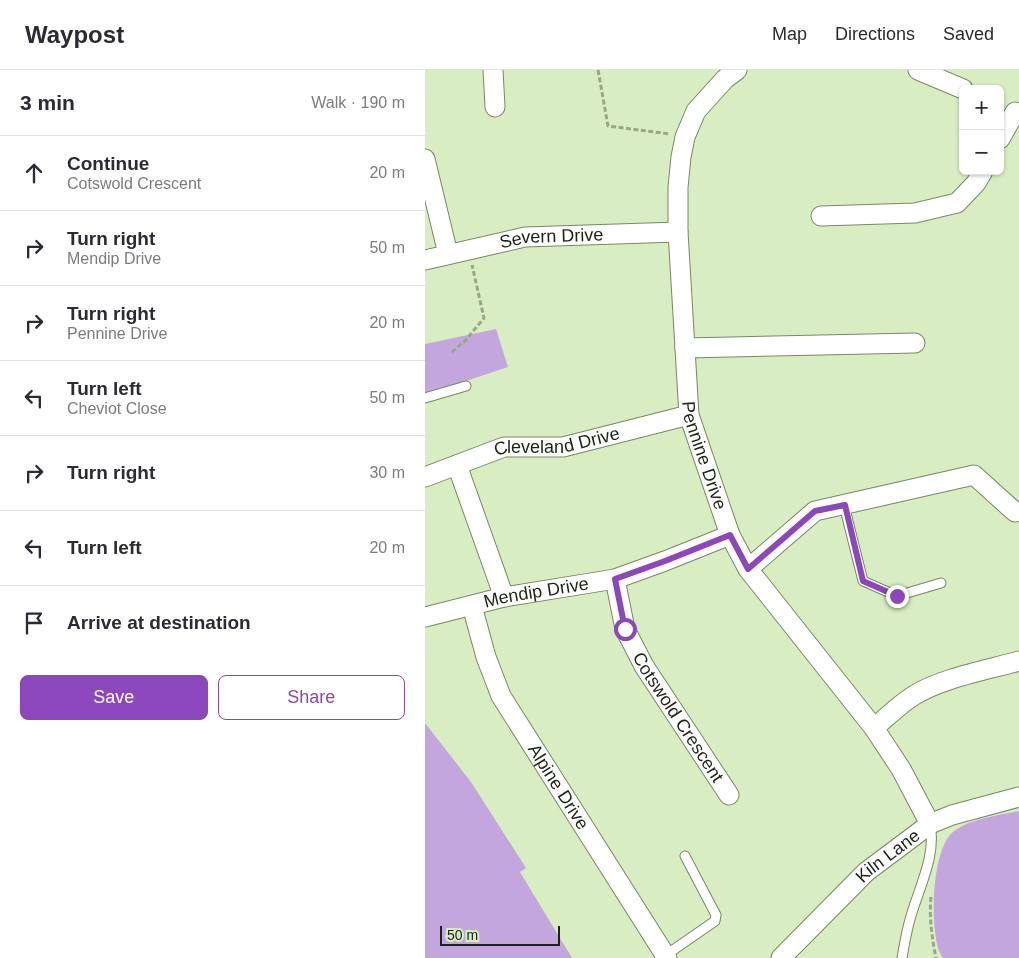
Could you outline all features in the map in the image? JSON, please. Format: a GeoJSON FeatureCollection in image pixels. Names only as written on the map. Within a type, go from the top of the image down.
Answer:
{"type":"FeatureCollection","features":[{"type":"Feature","properties":{"kind":"street"},"geometry":{"type":"LineString","coordinates":[[493,70],[495,107]]}},
{"type":"Feature","properties":{"kind":"street","name":"Pennine Drive"},"geometry":{"type":"LineString","coordinates":[[737,70],[725,79],[696,111],[685,136],[678,187],[689,415],[730,535],[748,569],[874,728],[901,769],[930,824]]}},
{"type":"Feature","properties":{"kind":"street"},"geometry":{"type":"LineString","coordinates":[[927,72],[959,87]]}},
{"type":"Feature","properties":{"kind":"street"},"geometry":{"type":"LineString","coordinates":[[1003,130],[1011,110]]}},
{"type":"Feature","properties":{"kind":"street"},"geometry":{"type":"LineString","coordinates":[[425,159],[448,254]]}},
{"type":"Feature","properties":{"kind":"street"},"geometry":{"type":"LineString","coordinates":[[821,216],[915,213],[957,204],[981,175]]}},
{"type":"Feature","properties":{"kind":"street","name":"Severn Drive"},"geometry":{"type":"LineString","coordinates":[[425,260],[525,237],[679,232]]}},
{"type":"Feature","properties":{"kind":"street"},"geometry":{"type":"LineString","coordinates":[[685,348],[915,343]]}},
{"type":"Feature","properties":{"kind":"street","name":"Cleveland Drive"},"geometry":{"type":"LineString","coordinates":[[425,477],[504,447],[563,447],[689,415]]}},
{"type":"Feature","properties":{"kind":"street"},"geometry":{"type":"LineString","coordinates":[[457,465],[504,597]]}},
{"type":"Feature","properties":{"kind":"street"},"geometry":{"type":"LineString","coordinates":[[748,569],[815,511],[974,476],[1015,512]]}},
{"type":"Feature","properties":{"kind":"street","name":"Mendip Drive"},"geometry":{"type":"LineString","coordinates":[[425,617],[504,597],[615,579],[730,535]]}},
{"type":"Feature","properties":{"kind":"street","name":"Cotswold Crescent"},"geometry":{"type":"LineString","coordinates":[[615,579],[625,629],[644,666],[729,795]]}},
{"type":"Feature","properties":{"kind":"street","name":"Alpine Drive"},"geometry":{"type":"LineString","coordinates":[[472,606],[486,657],[501,696],[666,957]]}},
{"type":"Feature","properties":{"kind":"street"},"geometry":{"type":"LineString","coordinates":[[874,728],[913,696],[926,689],[940,683],[1019,661]]}},
{"type":"Feature","properties":{"kind":"street","name":"Kiln Lane"},"geometry":{"type":"LineString","coordinates":[[781,958],[866,872],[930,824],[952,815],[1019,797]]}},
{"type":"Feature","properties":{"kind":"lane"},"geometry":{"type":"LineString","coordinates":[[425,398],[466,386]]}},
{"type":"Feature","properties":{"kind":"lane"},"geometry":{"type":"LineString","coordinates":[[845,505],[863,581],[897,596],[941,583]]}},
{"type":"Feature","properties":{"kind":"lane"},"geometry":{"type":"LineString","coordinates":[[902,958],[909,923],[931,852],[933,838],[930,824]]}},
{"type":"Feature","properties":{"kind":"lane"},"geometry":{"type":"LineString","coordinates":[[666,957],[715,921],[716,916],[685,856]]}},
{"type":"Feature","properties":{"kind":"path"},"geometry":{"type":"LineString","coordinates":[[598,70],[608,126],[685,136]]}},
{"type":"Feature","properties":{"kind":"path"},"geometry":{"type":"LineString","coordinates":[[452,352],[465,341],[484,318],[469,250]]}},
{"type":"Feature","properties":{"kind":"path"},"geometry":{"type":"LineString","coordinates":[[932,892],[932,937],[936,958]]}},
{"type":"Feature","properties":{"kind":"shaded area"},"geometry":{"type":"Polygon","coordinates":[[[496,329],[508,367],[425,393],[425,344],[496,329]]]}},
{"type":"Feature","properties":{"kind":"shaded area"},"geometry":{"type":"Polygon","coordinates":[[[425,723],[471,782],[526,868],[520,872],[572,958],[425,958],[425,723]]]}},
{"type":"Feature","properties":{"kind":"shaded area"},"geometry":{"type":"Polygon","coordinates":[[[1019,811],[1019,958],[943,958],[938,948],[935,932],[934,902],[937,868],[946,841],[953,832],[967,824],[1019,811]]]}},
{"type":"Feature","properties":{"kind":"route"},"geometry":{"type":"LineString","coordinates":[[625,629],[615,579],[730,535],[748,569],[815,511],[845,505],[863,581],[897,596]]}}]}
